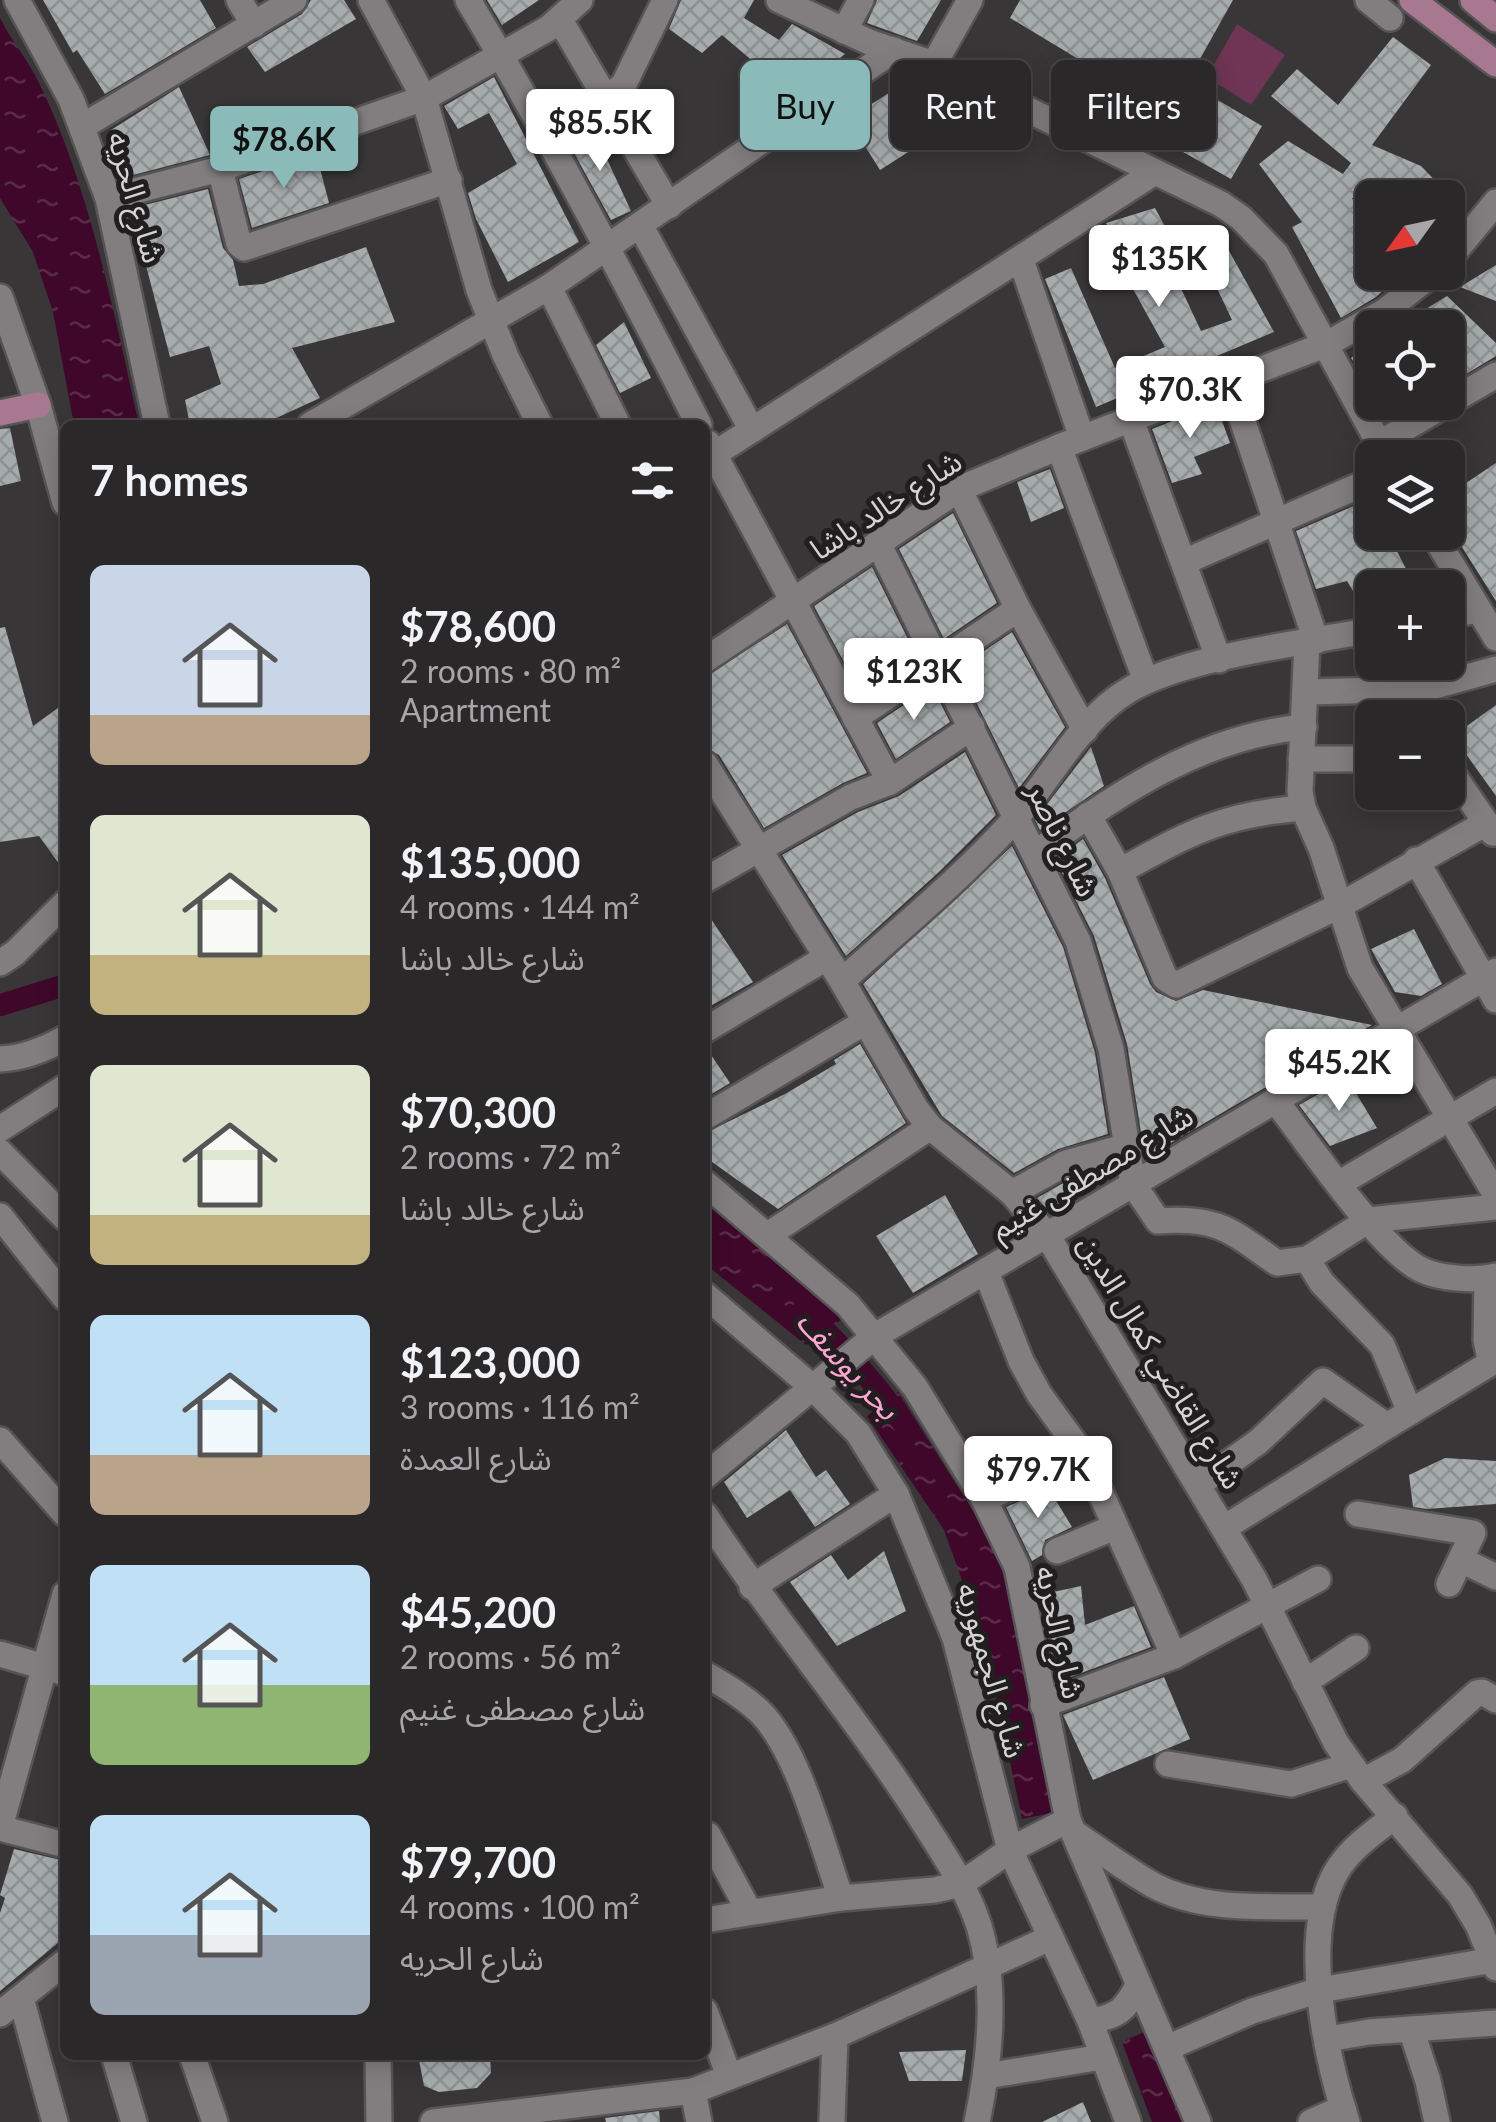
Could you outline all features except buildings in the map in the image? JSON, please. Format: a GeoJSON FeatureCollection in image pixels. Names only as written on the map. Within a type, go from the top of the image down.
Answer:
{"type":"FeatureCollection","features":[{"type":"Feature","properties":{"kind":"main road"},"geometry":{"type":"LineString","coordinates":[[1412,0],[1496,64]]}},
{"type":"Feature","properties":{"kind":"main road"},"geometry":{"type":"LineString","coordinates":[[1472,0],[1496,19]]}},
{"type":"Feature","properties":{"kind":"main road"},"geometry":{"type":"LineString","coordinates":[[0,413],[38,405]]}},
{"type":"Feature","properties":{"kind":"street","name":"شارع الحريه"},"geometry":{"type":"LineString","coordinates":[[17,0],[83,126],[108,198],[156,420]]}},
{"type":"Feature","properties":{"kind":"street"},"geometry":{"type":"LineString","coordinates":[[239,0],[254,24]]}},
{"type":"Feature","properties":{"kind":"street"},"geometry":{"type":"LineString","coordinates":[[83,126],[294,0]]}},
{"type":"Feature","properties":{"kind":"street"},"geometry":{"type":"LineString","coordinates":[[371,0],[424,98],[480,290],[538,420]]}},
{"type":"Feature","properties":{"kind":"street"},"geometry":{"type":"LineString","coordinates":[[468,0],[550,138],[696,420]]}},
{"type":"Feature","properties":{"kind":"street"},"geometry":{"type":"LineString","coordinates":[[108,198],[220,169],[424,98],[560,20],[580,0]]}},
{"type":"Feature","properties":{"kind":"street"},"geometry":{"type":"LineString","coordinates":[[550,138],[608,100],[630,74],[665,0]]}},
{"type":"Feature","properties":{"kind":"street"},"geometry":{"type":"LineString","coordinates":[[778,0],[844,31],[923,60]]}},
{"type":"Feature","properties":{"kind":"street"},"geometry":{"type":"LineString","coordinates":[[844,31],[861,0]]}},
{"type":"Feature","properties":{"kind":"street"},"geometry":{"type":"LineString","coordinates":[[936,60],[970,0]]}},
{"type":"Feature","properties":{"kind":"street"},"geometry":{"type":"LineString","coordinates":[[1368,0],[1390,18]]}},
{"type":"Feature","properties":{"kind":"street"},"geometry":{"type":"LineString","coordinates":[[0,19],[17,18],[32,26]]}},
{"type":"Feature","properties":{"kind":"street"},"geometry":{"type":"LineString","coordinates":[[560,20],[668,206]]}},
{"type":"Feature","properties":{"kind":"street"},"geometry":{"type":"LineString","coordinates":[[319,420],[549,286],[894,50]]}},
{"type":"Feature","properties":{"kind":"street"},"geometry":{"type":"LineString","coordinates":[[1031,112],[1220,204],[1260,234],[1276,254],[1378,440]]}},
{"type":"Feature","properties":{"kind":"street"},"geometry":{"type":"LineString","coordinates":[[220,169],[239,244],[244,248],[450,180]]}},
{"type":"Feature","properties":{"kind":"street"},"geometry":{"type":"LineString","coordinates":[[710,450],[752,430],[1155,172]]}},
{"type":"Feature","properties":{"kind":"street"},"geometry":{"type":"LineString","coordinates":[[1465,239],[1496,202]]}},
{"type":"Feature","properties":{"kind":"street"},"geometry":{"type":"LineString","coordinates":[[640,225],[752,430]]}},
{"type":"Feature","properties":{"kind":"street"},"geometry":{"type":"LineString","coordinates":[[1021,260],[1070,442],[1146,681]]}},
{"type":"Feature","properties":{"kind":"street"},"geometry":{"type":"LineString","coordinates":[[549,286],[616,420]]}},
{"type":"Feature","properties":{"kind":"street","name":"شارع خالد باشا"},"geometry":{"type":"LineString","coordinates":[[710,657],[960,489],[1070,442],[1327,344],[1385,311],[1411,290]]}},
{"type":"Feature","properties":{"kind":"street"},"geometry":{"type":"LineString","coordinates":[[0,297],[38,405],[60,485]]}},
{"type":"Feature","properties":{"kind":"street"},"geometry":{"type":"LineString","coordinates":[[1398,440],[1496,376]]}},
{"type":"Feature","properties":{"kind":"street"},"geometry":{"type":"LineString","coordinates":[[1230,383],[1311,642],[1301,759],[1303,808],[1321,848],[1360,968],[1496,1195]]}},
{"type":"Feature","properties":{"kind":"street"},"geometry":{"type":"LineString","coordinates":[[1132,420],[1219,660]]}},
{"type":"Feature","properties":{"kind":"street"},"geometry":{"type":"LineString","coordinates":[[710,455],[890,782]]}},
{"type":"Feature","properties":{"kind":"street"},"geometry":{"type":"LineString","coordinates":[[1184,562],[1355,488]]}},
{"type":"Feature","properties":{"kind":"street"},"geometry":{"type":"LineString","coordinates":[[960,489],[1018,609],[1085,730]]}},
{"type":"Feature","properties":{"kind":"street","name":"شارع ناصر"},"geometry":{"type":"LineString","coordinates":[[878,543],[1078,941],[1102,1012],[1133,1184]]}},
{"type":"Feature","properties":{"kind":"street"},"geometry":{"type":"LineString","coordinates":[[1443,550],[1496,638]]}},
{"type":"Feature","properties":{"kind":"street"},"geometry":{"type":"LineString","coordinates":[[855,718],[1018,609]]}},
{"type":"Feature","properties":{"kind":"street"},"geometry":{"type":"LineString","coordinates":[[1465,613],[1478,610]]}},
{"type":"Feature","properties":{"kind":"street"},"geometry":{"type":"LineString","coordinates":[[842,981],[968,868],[1017,817],[1112,702],[1146,681],[1219,660],[1355,633]]}},
{"type":"Feature","properties":{"kind":"street"},"geometry":{"type":"LineString","coordinates":[[1307,692],[1404,690],[1445,685],[1496,669]]}},
{"type":"Feature","properties":{"kind":"street"},"geometry":{"type":"LineString","coordinates":[[1404,690],[1409,700]]}},
{"type":"Feature","properties":{"kind":"street"},"geometry":{"type":"LineString","coordinates":[[710,877],[851,797],[890,782],[972,727]]}},
{"type":"Feature","properties":{"kind":"street"},"geometry":{"type":"LineString","coordinates":[[1036,853],[1146,778],[1201,753],[1258,734],[1304,727]]}},
{"type":"Feature","properties":{"kind":"street"},"geometry":{"type":"LineString","coordinates":[[1301,759],[1355,759]]}},
{"type":"Feature","properties":{"kind":"street","name":"شارع القاضي كمال الدين"},"geometry":{"type":"LineString","coordinates":[[710,772],[930,1127],[1012,1193],[1047,1235],[1199,1484],[1357,1773],[1460,1895],[1495,1964]]}},
{"type":"Feature","properties":{"kind":"street"},"geometry":{"type":"LineString","coordinates":[[1088,816],[1120,871],[1164,978],[1176,985],[1339,906],[1416,860],[1491,830],[1465,792]]}},
{"type":"Feature","properties":{"kind":"street"},"geometry":{"type":"LineString","coordinates":[[1120,871],[1208,825],[1256,812],[1303,808]]}},
{"type":"Feature","properties":{"kind":"street"},"geometry":{"type":"LineString","coordinates":[[1416,860],[1492,983]]}},
{"type":"Feature","properties":{"kind":"street"},"geometry":{"type":"LineString","coordinates":[[0,963],[15,954],[60,908]]}},
{"type":"Feature","properties":{"kind":"street"},"geometry":{"type":"LineString","coordinates":[[710,1027],[826,958]]}},
{"type":"Feature","properties":{"kind":"street","name":"شارع مصطفى غنيم"},"geometry":{"type":"LineString","coordinates":[[811,1386],[875,1336],[1396,1030],[1492,983]]}},
{"type":"Feature","properties":{"kind":"street"},"geometry":{"type":"LineString","coordinates":[[710,1114],[864,1022]]}},
{"type":"Feature","properties":{"kind":"street"},"geometry":{"type":"LineString","coordinates":[[0,1059],[17,1058],[60,1041]]}},
{"type":"Feature","properties":{"kind":"street"},"geometry":{"type":"LineString","coordinates":[[0,1129],[60,1091]]}},
{"type":"Feature","properties":{"kind":"street"},"geometry":{"type":"LineString","coordinates":[[1340,1183],[1496,1091]]}},
{"type":"Feature","properties":{"kind":"street"},"geometry":{"type":"LineString","coordinates":[[1224,1528],[1410,1412],[1494,1366],[1486,1340],[1491,1277],[1425,1272],[1406,1258],[1369,1220],[1275,1100]]}},
{"type":"Feature","properties":{"kind":"street"},"geometry":{"type":"LineString","coordinates":[[768,1235],[930,1127]]}},
{"type":"Feature","properties":{"kind":"street"},"geometry":{"type":"LineString","coordinates":[[1012,1193],[1066,1163],[1127,1146]]}},
{"type":"Feature","properties":{"kind":"street"},"geometry":{"type":"LineString","coordinates":[[0,1152],[60,1213]]}},
{"type":"Feature","properties":{"kind":"street"},"geometry":{"type":"LineString","coordinates":[[1133,1184],[1158,1221],[1201,1220],[1226,1228],[1278,1264],[1307,1259],[1369,1220],[1496,1207]]}},
{"type":"Feature","properties":{"kind":"street","name":"شارع الحريه"},"geometry":{"type":"LineString","coordinates":[[710,1186],[848,1305],[916,1388],[984,1500],[1017,1567],[1071,1827],[1198,2122]]}},
{"type":"Feature","properties":{"kind":"street"},"geometry":{"type":"LineString","coordinates":[[0,1216],[60,1292]]}},
{"type":"Feature","properties":{"kind":"street"},"geometry":{"type":"LineString","coordinates":[[1307,1259],[1322,1283],[1382,1345],[1410,1412]]}},
{"type":"Feature","properties":{"kind":"street"},"geometry":{"type":"LineString","coordinates":[[986,1272],[1029,1378],[1084,1456],[1174,1656]]}},
{"type":"Feature","properties":{"kind":"street","name":"شارع الجمهوريه"},"geometry":{"type":"LineString","coordinates":[[710,1299],[811,1386],[858,1433],[896,1494],[955,1638],[1010,1850],[1090,2022],[1128,2122]]}},
{"type":"Feature","properties":{"kind":"street"},"geometry":{"type":"LineString","coordinates":[[1199,1484],[1258,1442],[1323,1382],[1387,1426]]}},
{"type":"Feature","properties":{"kind":"street"},"geometry":{"type":"LineString","coordinates":[[710,1472],[811,1386]]}},
{"type":"Feature","properties":{"kind":"street"},"geometry":{"type":"LineString","coordinates":[[0,1440],[60,1508]]}},
{"type":"Feature","properties":{"kind":"street"},"geometry":{"type":"LineString","coordinates":[[984,1500],[1084,1456]]}},
{"type":"Feature","properties":{"kind":"street"},"geometry":{"type":"LineString","coordinates":[[752,1588],[896,1494]]}},
{"type":"Feature","properties":{"kind":"street"},"geometry":{"type":"LineString","coordinates":[[1358,1514],[1473,1533],[1448,1584]]}},
{"type":"Feature","properties":{"kind":"street"},"geometry":{"type":"LineString","coordinates":[[710,1523],[752,1588],[891,1773],[961,1884],[979,1926],[988,1969],[986,2076],[977,2122]]}},
{"type":"Feature","properties":{"kind":"street"},"geometry":{"type":"LineString","coordinates":[[1056,1551],[1115,1527]]}},
{"type":"Feature","properties":{"kind":"street"},"geometry":{"type":"LineString","coordinates":[[1461,1560],[1496,1577]]}},
{"type":"Feature","properties":{"kind":"street"},"geometry":{"type":"LineString","coordinates":[[1043,1705],[1174,1656],[1318,1579]]}},
{"type":"Feature","properties":{"kind":"street"},"geometry":{"type":"LineString","coordinates":[[60,1632],[55,1670],[0,1827],[60,1844]]}},
{"type":"Feature","properties":{"kind":"street"},"geometry":{"type":"LineString","coordinates":[[1305,1682],[1356,1648]]}},
{"type":"Feature","properties":{"kind":"street"},"geometry":{"type":"LineString","coordinates":[[0,1654],[55,1670]]}},
{"type":"Feature","properties":{"kind":"street"},"geometry":{"type":"LineString","coordinates":[[710,1677],[742,1696],[778,1736],[796,1772],[842,1898]]}},
{"type":"Feature","properties":{"kind":"street"},"geometry":{"type":"LineString","coordinates":[[1168,1764],[1291,1784],[1357,1773],[1402,1760],[1486,1697]]}},
{"type":"Feature","properties":{"kind":"street"},"geometry":{"type":"LineString","coordinates":[[1310,2122],[1345,2115],[1320,1990],[1318,1941],[1323,1907],[1334,1875],[1353,1849],[1395,1816]]}},
{"type":"Feature","properties":{"kind":"street"},"geometry":{"type":"LineString","coordinates":[[710,1919],[749,1910],[961,1884],[1010,1850],[1071,1827],[1155,1886],[1188,1898],[1242,1906],[1323,1907]]}},
{"type":"Feature","properties":{"kind":"street"},"geometry":{"type":"LineString","coordinates":[[710,1839],[749,1910]]}},
{"type":"Feature","properties":{"kind":"street"},"geometry":{"type":"LineString","coordinates":[[433,2122],[693,2090],[835,2036],[1050,1938]]}},
{"type":"Feature","properties":{"kind":"street"},"geometry":{"type":"LineString","coordinates":[[1166,2048],[1252,2011],[1320,1990],[1495,1964]]}},
{"type":"Feature","properties":{"kind":"street"},"geometry":{"type":"LineString","coordinates":[[0,2014],[60,1966]]}},
{"type":"Feature","properties":{"kind":"street"},"geometry":{"type":"LineString","coordinates":[[1090,2022],[1123,2011],[1138,1985]]}},
{"type":"Feature","properties":{"kind":"street"},"geometry":{"type":"LineString","coordinates":[[21,1998],[55,2122]]}},
{"type":"Feature","properties":{"kind":"street"},"geometry":{"type":"LineString","coordinates":[[710,2023],[730,2076]]}},
{"type":"Feature","properties":{"kind":"street"},"geometry":{"type":"LineString","coordinates":[[1328,2039],[1411,2028],[1496,2023]]}},
{"type":"Feature","properties":{"kind":"street"},"geometry":{"type":"LineString","coordinates":[[1411,2028],[1437,2122]]}},
{"type":"Feature","properties":{"kind":"street"},"geometry":{"type":"LineString","coordinates":[[832,2122],[835,2036]]}},
{"type":"Feature","properties":{"kind":"street"},"geometry":{"type":"LineString","coordinates":[[986,2076],[1102,2057]]}},
{"type":"Feature","properties":{"kind":"street"},"geometry":{"type":"LineString","coordinates":[[115,2060],[134,2122]]}},
{"type":"Feature","properties":{"kind":"street"},"geometry":{"type":"LineString","coordinates":[[194,2060],[215,2122]]}},
{"type":"Feature","properties":{"kind":"street"},"geometry":{"type":"LineString","coordinates":[[378,2060],[379,2122]]}},
{"type":"Feature","properties":{"kind":"street"},"geometry":{"type":"LineString","coordinates":[[693,2090],[700,2122]]}},
{"type":"Feature","properties":{"kind":"shaded area"},"geometry":{"type":"Polygon","coordinates":[[[1237,24],[1285,55],[1251,105],[1216,83],[1216,61],[1237,24]]]}},
{"type":"Feature","properties":{"kind":"water"},"geometry":{"type":"Polygon","coordinates":[[[0,18],[36,77],[71,159],[98,247],[138,420],[73,420],[53,312],[33,252],[0,198],[0,18]]]}},
{"type":"Feature","properties":{"kind":"water"},"geometry":{"type":"Polygon","coordinates":[[[710,1206],[801,1275],[841,1320],[806,1345],[710,1268],[710,1206]]]}},
{"type":"Feature","properties":{"kind":"water"},"geometry":{"type":"Polygon","coordinates":[[[898,1392],[990,1538],[1009,1578],[1056,1812],[1022,1819],[997,1700],[969,1600],[944,1530],[867,1416],[898,1392]]]}},
{"type":"Feature","properties":{"kind":"water"},"geometry":{"type":"Polygon","coordinates":[[[1146,2031],[1185,2122],[1152,2122],[1122,2042],[1146,2031]]]}},
{"type":"Feature","properties":{"kind":"waterway"},"geometry":{"type":"LineString","coordinates":[[1,1005],[60,987]]}},
{"type":"Feature","properties":{"kind":"waterway","name":"بحر يوسف"},"geometry":{"type":"LineString","coordinates":[[803,1310],[857,1364],[904,1424]]}}]}
